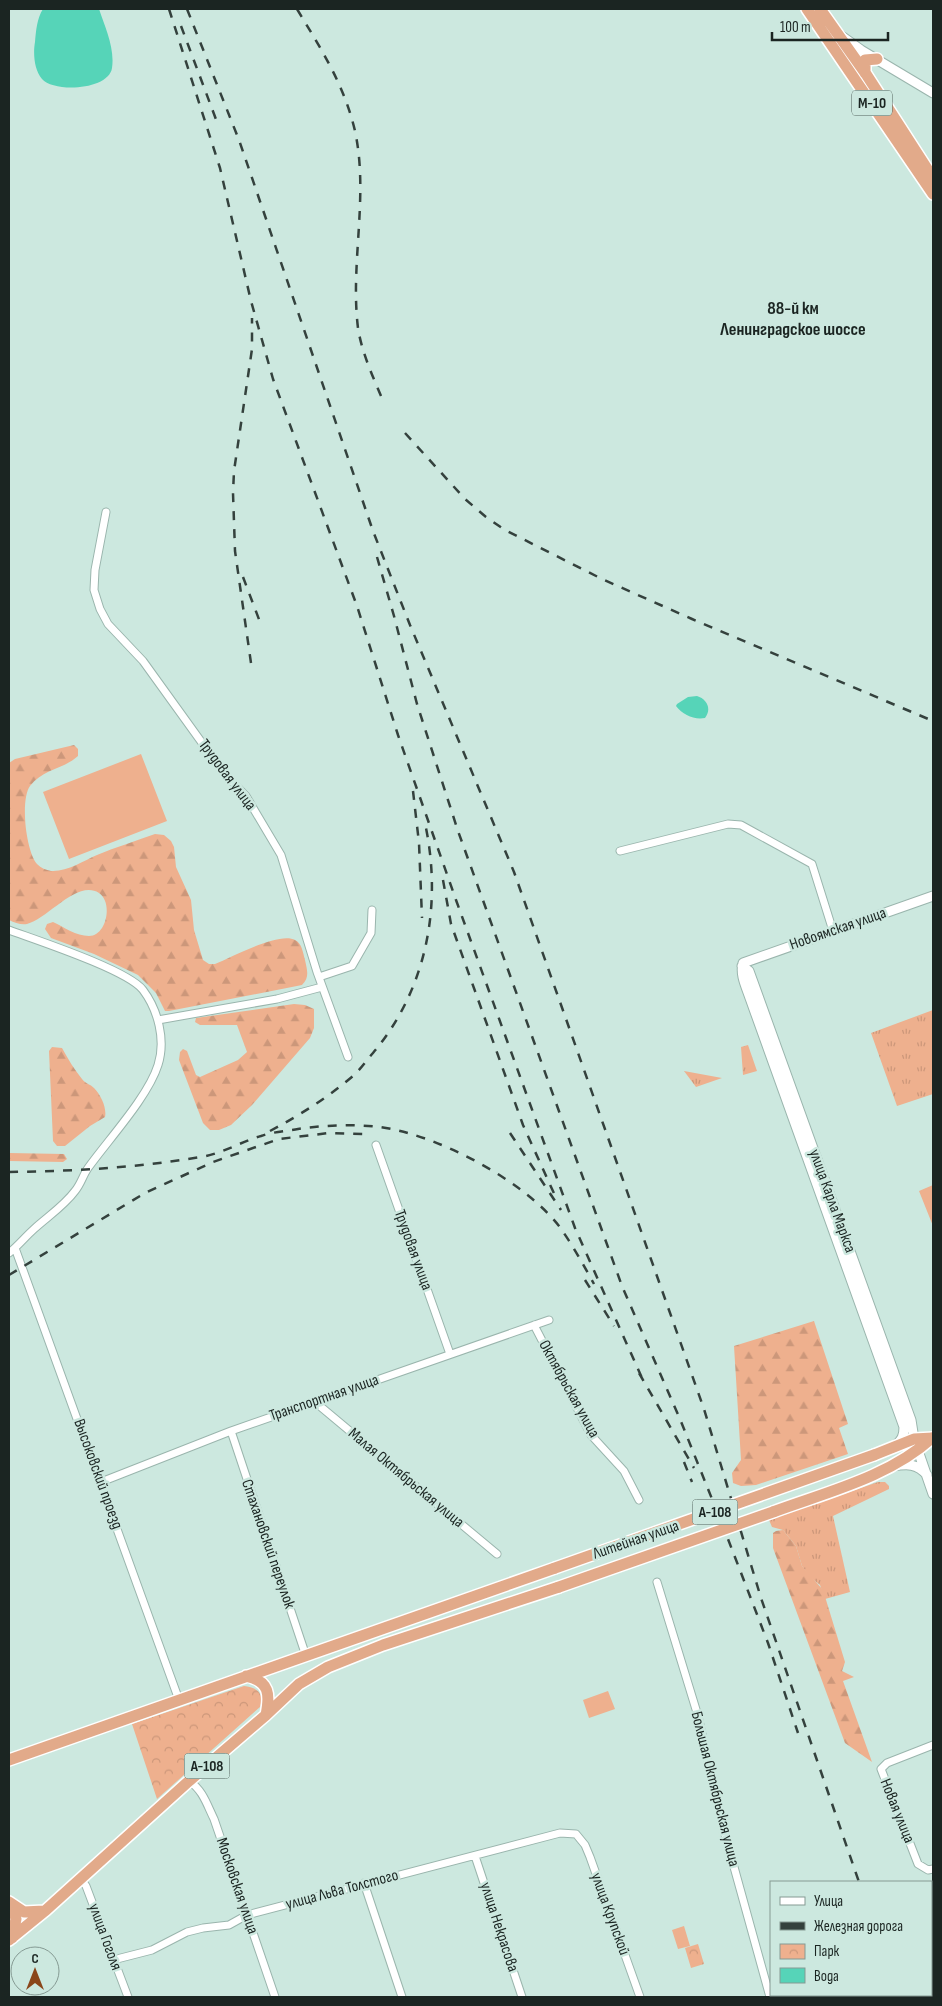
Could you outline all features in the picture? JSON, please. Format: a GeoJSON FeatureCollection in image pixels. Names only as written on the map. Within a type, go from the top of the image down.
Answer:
{"type":"FeatureCollection","features":[{"type":"Feature","properties":{"kind":"highway","name":"М-10"},"geometry":{"type":"LineString","coordinates":[[815,10],[836,31],[933,178]]}},
{"type":"Feature","properties":{"kind":"highway","name":"М-10"},"geometry":{"type":"LineString","coordinates":[[815,10],[933,194]]}},
{"type":"Feature","properties":{"kind":"highway"},"geometry":{"type":"LineString","coordinates":[[866,74],[864,68],[865,60],[877,59]]}},
{"type":"Feature","properties":{"kind":"highway","name":"Литейная улица"},"geometry":{"type":"LineString","coordinates":[[306,1656],[874,1455],[914,1439],[933,1438]]}},
{"type":"Feature","properties":{"kind":"highway","name":"Литейная улица"},"geometry":{"type":"LineString","coordinates":[[266,1715],[299,1684],[328,1666],[559,1587],[882,1472],[919,1450],[933,1438]]}},
{"type":"Feature","properties":{"kind":"highway","name":"А-108"},"geometry":{"type":"LineString","coordinates":[[9,1760],[306,1656]]}},
{"type":"Feature","properties":{"kind":"highway"},"geometry":{"type":"LineString","coordinates":[[246,1676],[260,1681],[265,1686],[268,1692],[266,1715]]}},
{"type":"Feature","properties":{"kind":"highway","name":"А-108"},"geometry":{"type":"LineString","coordinates":[[10,1939],[46,1910],[189,1781],[266,1715]]}},
{"type":"Feature","properties":{"kind":"highway","name":"А-108"},"geometry":{"type":"LineString","coordinates":[[10,1904],[24,1912],[46,1910]]}},
{"type":"Feature","properties":{"kind":"highway","name":"А-108"},"geometry":{"type":"LineString","coordinates":[[10,1904],[16,1919],[10,1939]]}},
{"type":"Feature","properties":{"kind":"street"},"geometry":{"type":"LineString","coordinates":[[815,10],[900,72]]}},
{"type":"Feature","properties":{"kind":"street"},"geometry":{"type":"LineString","coordinates":[[836,31],[877,59],[933,93]]}},
{"type":"Feature","properties":{"kind":"street","name":"Трудовая улица"},"geometry":{"type":"LineString","coordinates":[[106,512],[95,570],[94,590],[100,609],[108,624],[143,661],[223,772],[246,796],[282,854],[322,987],[348,1057]]}},
{"type":"Feature","properties":{"kind":"street"},"geometry":{"type":"LineString","coordinates":[[620,851],[728,824],[741,825],[812,864],[834,931]]}},
{"type":"Feature","properties":{"kind":"street","name":"Новоямская улица"},"geometry":{"type":"LineString","coordinates":[[742,965],[933,896]]}},
{"type":"Feature","properties":{"kind":"street"},"geometry":{"type":"LineString","coordinates":[[319,977],[352,966],[371,932],[372,910]]}},
{"type":"Feature","properties":{"kind":"street"},"geometry":{"type":"LineString","coordinates":[[9,930],[127,977],[142,989],[158,1020],[161,1038],[158,1066],[142,1096],[91,1164],[76,1191],[12,1250]]}},
{"type":"Feature","properties":{"kind":"street","name":"улица Карла Маркса"},"geometry":{"type":"LineString","coordinates":[[742,965],[742,972],[750,998],[904,1427],[914,1439],[919,1450],[933,1494]]}},
{"type":"Feature","properties":{"kind":"street","name":"улица Карла Маркса"},"geometry":{"type":"LineString","coordinates":[[742,965],[749,971],[912,1420],[914,1439]]}},
{"type":"Feature","properties":{"kind":"street"},"geometry":{"type":"LineString","coordinates":[[158,1020],[277,999],[322,987]]}},
{"type":"Feature","properties":{"kind":"street","name":"Трудовая улица"},"geometry":{"type":"LineString","coordinates":[[376,1146],[450,1354]]}},
{"type":"Feature","properties":{"kind":"street","name":"Высоковский проезд"},"geometry":{"type":"LineString","coordinates":[[12,1250],[101,1482],[179,1700]]}},
{"type":"Feature","properties":{"kind":"street","name":"Транспортная улица"},"geometry":{"type":"LineString","coordinates":[[101,1482],[231,1431],[550,1320]]}},
{"type":"Feature","properties":{"kind":"street","name":"Октябрьская улица"},"geometry":{"type":"LineString","coordinates":[[534,1325],[591,1435],[624,1471],[639,1500]]}},
{"type":"Feature","properties":{"kind":"street","name":"Малая Октябрьская улица"},"geometry":{"type":"LineString","coordinates":[[315,1402],[497,1554]]}},
{"type":"Feature","properties":{"kind":"street"},"geometry":{"type":"LineString","coordinates":[[894,1447],[901,1441],[904,1435],[904,1427]]}},
{"type":"Feature","properties":{"kind":"street","name":"Стахановский переулок"},"geometry":{"type":"LineString","coordinates":[[231,1431],[306,1656]]}},
{"type":"Feature","properties":{"kind":"street"},"geometry":{"type":"LineString","coordinates":[[893,1466],[911,1465],[918,1467],[927,1475]]}},
{"type":"Feature","properties":{"kind":"street","name":"Большая Октябрьская улица"},"geometry":{"type":"LineString","coordinates":[[658,1582],[698,1716],[721,1820],[770,1997]]}},
{"type":"Feature","properties":{"kind":"street","name":"Новая улица"},"geometry":{"type":"LineString","coordinates":[[933,1745],[886,1763],[881,1769],[918,1864],[928,1870],[933,1869]]}},
{"type":"Feature","properties":{"kind":"street","name":"Московская улица"},"geometry":{"type":"LineString","coordinates":[[189,1781],[197,1786],[207,1805],[275,1997]]}},
{"type":"Feature","properties":{"kind":"street","name":"улица Льва Толстого"},"geometry":{"type":"LineString","coordinates":[[113,1960],[152,1950],[186,1932],[229,1925],[247,1915],[364,1883],[560,1834],[576,1834]]}},
{"type":"Feature","properties":{"kind":"street","name":"улица Крупской"},"geometry":{"type":"LineString","coordinates":[[576,1834],[585,1845],[590,1857],[640,1997]]}},
{"type":"Feature","properties":{"kind":"street","name":"улица Некрасова"},"geometry":{"type":"LineString","coordinates":[[475,1856],[522,1997]]}},
{"type":"Feature","properties":{"kind":"street","name":"улица Гоголя"},"geometry":{"type":"LineString","coordinates":[[81,1879],[86,1886],[128,1997]]}},
{"type":"Feature","properties":{"kind":"street"},"geometry":{"type":"LineString","coordinates":[[364,1883],[402,1997]]}},
{"type":"Feature","properties":{"kind":"green space"},"geometry":{"type":"Polygon","coordinates":[[[74,745],[78,749],[78,756],[35,780],[27,793],[25,813],[27,837],[37,864],[51,871],[63,870],[104,852],[155,834],[164,835],[171,841],[174,847],[176,867],[191,900],[194,930],[203,960],[209,964],[215,964],[268,942],[288,938],[297,941],[303,951],[307,973],[302,985],[165,1011],[156,993],[138,975],[94,954],[51,938],[45,929],[47,924],[53,922],[79,935],[95,935],[104,925],[107,911],[103,897],[99,893],[90,890],[81,891],[72,895],[35,921],[27,924],[18,924],[9,920],[9,763],[15,759],[74,745]]]}},
{"type":"Feature","properties":{"kind":"green space"},"geometry":{"type":"Polygon","coordinates":[[[141,754],[167,821],[69,859],[43,792],[141,754]]]}},
{"type":"Feature","properties":{"kind":"green space"},"geometry":{"type":"Polygon","coordinates":[[[294,1004],[305,1005],[314,1009],[314,1028],[310,1038],[252,1105],[231,1125],[219,1130],[210,1130],[203,1123],[179,1060],[180,1052],[183,1049],[187,1051],[196,1075],[200,1077],[238,1060],[247,1052],[237,1025],[200,1025],[195,1022],[196,1018],[294,1004]]]}},
{"type":"Feature","properties":{"kind":"green space"},"geometry":{"type":"Polygon","coordinates":[[[933,1010],[933,1094],[897,1106],[871,1033],[933,1010]]]}},
{"type":"Feature","properties":{"kind":"green space"},"geometry":{"type":"Polygon","coordinates":[[[748,1045],[757,1071],[743,1075],[741,1047],[748,1045]]]}},
{"type":"Feature","properties":{"kind":"green space"},"geometry":{"type":"Polygon","coordinates":[[[52,1047],[62,1048],[82,1079],[99,1094],[105,1110],[105,1117],[90,1126],[65,1146],[57,1146],[53,1141],[49,1051],[52,1047]]]}},
{"type":"Feature","properties":{"kind":"green space"},"geometry":{"type":"Polygon","coordinates":[[[684,1071],[722,1078],[696,1087],[684,1071]]]}},
{"type":"Feature","properties":{"kind":"green space"},"geometry":{"type":"Polygon","coordinates":[[[9,1153],[64,1154],[67,1159],[63,1162],[9,1161],[9,1153]]]}},
{"type":"Feature","properties":{"kind":"green space"},"geometry":{"type":"Polygon","coordinates":[[[933,1185],[933,1226],[919,1191],[933,1185]]]}},
{"type":"Feature","properties":{"kind":"green space"},"geometry":{"type":"Polygon","coordinates":[[[814,1321],[848,1424],[839,1428],[848,1454],[756,1485],[741,1486],[733,1483],[732,1473],[741,1460],[734,1346],[814,1321]]]}},
{"type":"Feature","properties":{"kind":"green space"},"geometry":{"type":"Polygon","coordinates":[[[878,1482],[885,1482],[889,1489],[833,1516],[850,1592],[825,1599],[820,1585],[810,1577],[802,1566],[796,1546],[783,1530],[772,1527],[769,1520],[878,1482]]]}},
{"type":"Feature","properties":{"kind":"green space"},"geometry":{"type":"Polygon","coordinates":[[[783,1530],[796,1546],[802,1566],[823,1590],[845,1662],[842,1671],[854,1677],[843,1681],[872,1762],[845,1743],[773,1548],[773,1533],[783,1530]]]}},
{"type":"Feature","properties":{"kind":"green space"},"geometry":{"type":"Polygon","coordinates":[[[244,1686],[256,1689],[260,1694],[260,1707],[157,1799],[132,1724],[244,1686]]]}},
{"type":"Feature","properties":{"kind":"green space"},"geometry":{"type":"Polygon","coordinates":[[[608,1691],[615,1709],[589,1718],[583,1700],[608,1691]]]}},
{"type":"Feature","properties":{"kind":"green space"},"geometry":{"type":"Polygon","coordinates":[[[684,1926],[690,1946],[678,1949],[672,1930],[684,1926]]]}},
{"type":"Feature","properties":{"kind":"green space"},"geometry":{"type":"Polygon","coordinates":[[[698,1944],[704,1964],[691,1968],[685,1948],[698,1944]]]}},
{"type":"Feature","properties":{"kind":"water"},"geometry":{"type":"Polygon","coordinates":[[[43,9],[99,9],[112,53],[112,68],[109,75],[92,85],[80,87],[58,86],[42,79],[36,66],[34,51],[37,25],[43,9]]]}},
{"type":"Feature","properties":{"kind":"water"},"geometry":{"type":"Polygon","coordinates":[[[697,696],[706,702],[708,711],[705,718],[689,716],[676,706],[688,697],[697,696]]]}},
{"type":"Feature","properties":{"kind":"railway"},"geometry":{"type":"LineString","coordinates":[[169,9],[220,168],[251,301],[273,379],[357,606],[398,735],[575,1228],[642,1378]]}},
{"type":"Feature","properties":{"kind":"railway"},"geometry":{"type":"LineString","coordinates":[[187,9],[239,140],[373,531],[410,625],[514,872],[704,1409],[761,1598],[859,1881]]}},
{"type":"Feature","properties":{"kind":"railway"},"geometry":{"type":"LineString","coordinates":[[297,9],[338,82],[355,131],[359,155],[360,180],[356,279],[358,328],[365,357],[384,403]]}},
{"type":"Feature","properties":{"kind":"railway"},"geometry":{"type":"LineString","coordinates":[[181,26],[217,122]]}},
{"type":"Feature","properties":{"kind":"railway"},"geometry":{"type":"LineString","coordinates":[[251,663],[235,551],[233,493],[234,471],[252,349],[252,318]]}},
{"type":"Feature","properties":{"kind":"railway"},"geometry":{"type":"LineString","coordinates":[[405,433],[465,499],[505,530],[602,579],[933,721]]}},
{"type":"Feature","properties":{"kind":"railway"},"geometry":{"type":"LineString","coordinates":[[377,557],[417,704],[458,831],[622,1286],[680,1419],[728,1539],[768,1643],[798,1733]]}},
{"type":"Feature","properties":{"kind":"railway"},"geometry":{"type":"LineString","coordinates":[[243,577],[260,622]]}},
{"type":"Feature","properties":{"kind":"railway"},"geometry":{"type":"LineString","coordinates":[[413,791],[419,843],[422,918]]}},
{"type":"Feature","properties":{"kind":"railway"},"geometry":{"type":"LineString","coordinates":[[270,1131],[313,1106],[356,1074],[391,1029],[406,1003],[425,947],[430,918],[432,888],[426,828]]}},
{"type":"Feature","properties":{"kind":"railway"},"geometry":{"type":"LineString","coordinates":[[443,880],[451,924],[523,1125],[557,1200]]}},
{"type":"Feature","properties":{"kind":"railway"},"geometry":{"type":"LineString","coordinates":[[9,1172],[81,1170],[152,1164],[208,1155],[279,1132],[329,1126],[360,1125],[380,1127],[427,1139],[453,1150],[478,1162],[524,1192],[559,1226],[594,1284]]}},
{"type":"Feature","properties":{"kind":"railway"},"geometry":{"type":"LineString","coordinates":[[9,1275],[145,1193],[213,1162],[279,1139],[329,1133],[363,1134]]}},
{"type":"Feature","properties":{"kind":"railway"},"geometry":{"type":"LineString","coordinates":[[510,1133],[561,1210]]}},
{"type":"Feature","properties":{"kind":"railway"},"geometry":{"type":"LineString","coordinates":[[585,1280],[614,1326]]}},
{"type":"Feature","properties":{"kind":"railway"},"geometry":{"type":"LineString","coordinates":[[639,1373],[694,1468]]}},
{"type":"Feature","properties":{"kind":"railway"},"geometry":{"type":"LineString","coordinates":[[684,1462],[692,1482]]}},
{"type":"Feature","properties":{"kind":"district","name":"88-й км Ленинградское шоссе"},"geometry":{"type":"Point","coordinates":[793,318]}}]}
